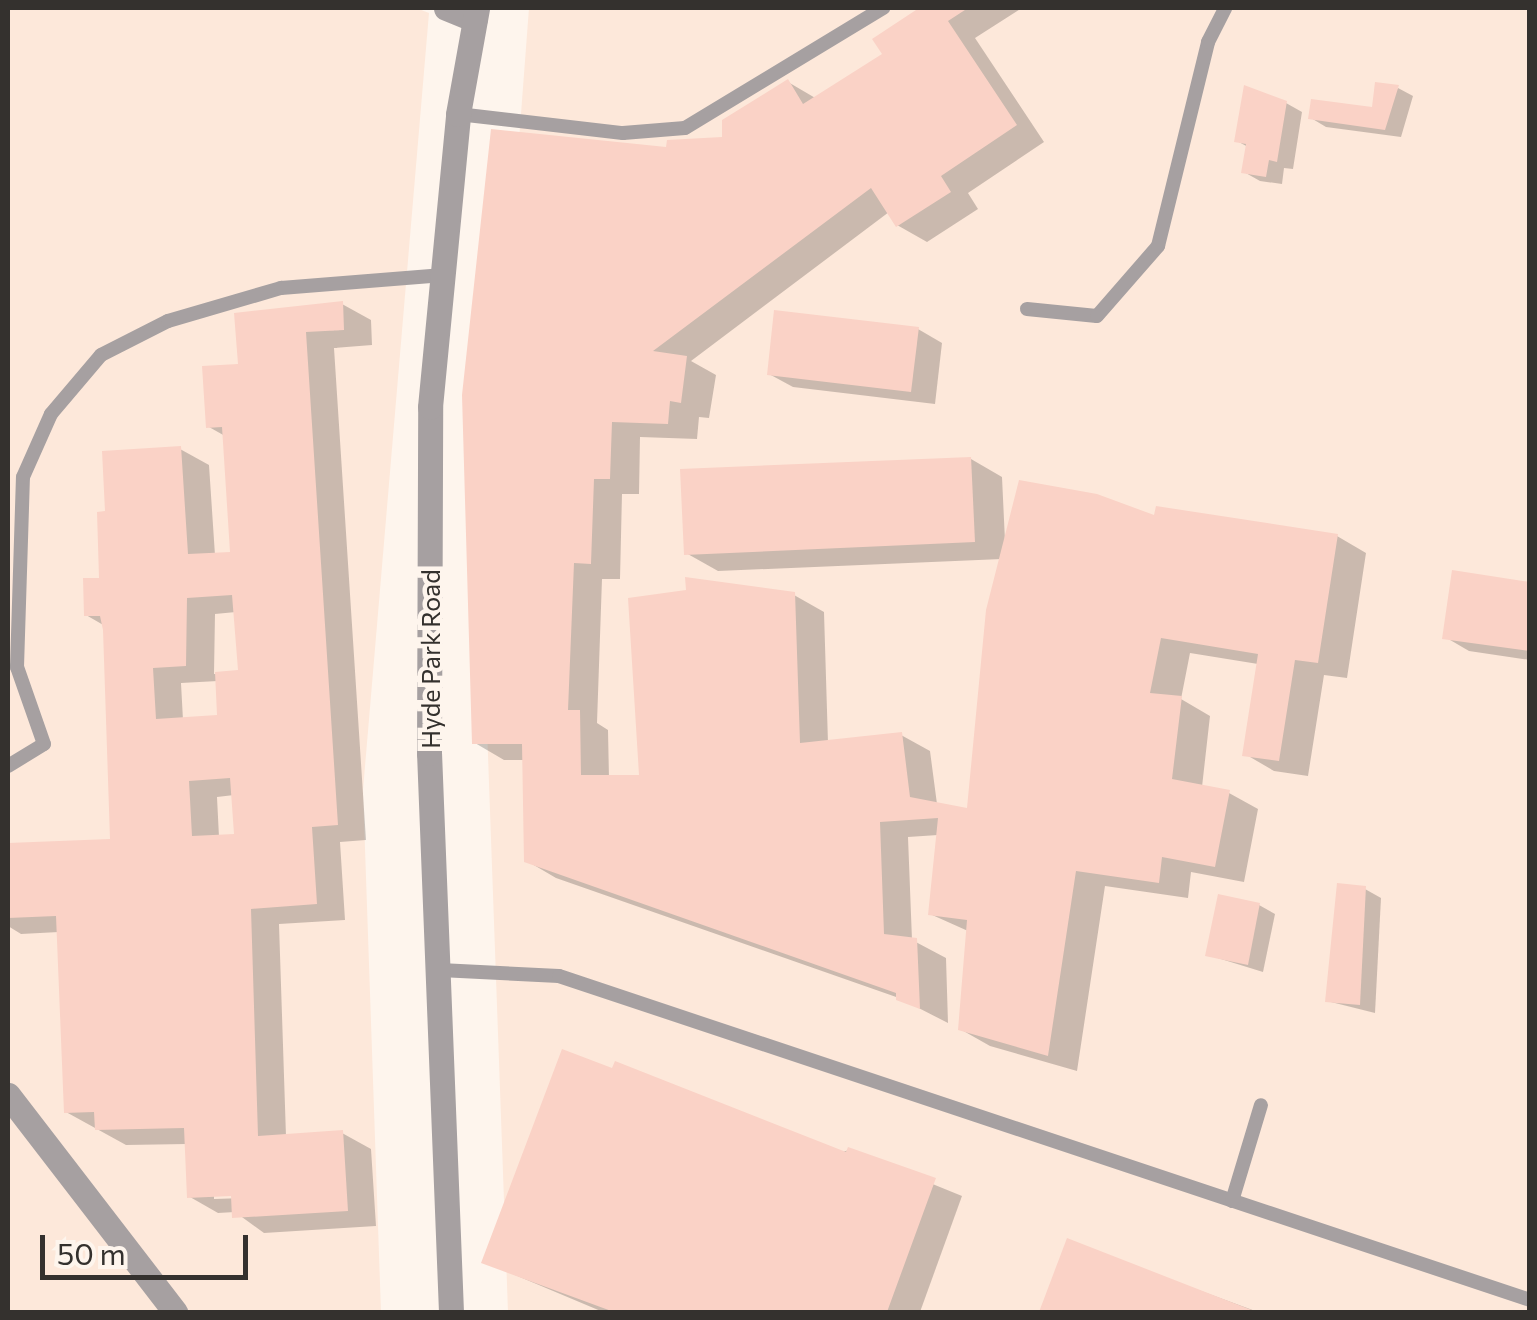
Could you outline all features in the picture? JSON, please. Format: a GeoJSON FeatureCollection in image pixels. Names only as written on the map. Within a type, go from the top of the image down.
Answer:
{"type":"FeatureCollection","features":[{"type":"Feature","properties":{"kind":"street"},"geometry":{"type":"LineString","coordinates":[[446,8],[476,14]]}},
{"type":"Feature","properties":{"kind":"street","name":"Hyde Park Road"},"geometry":{"type":"LineString","coordinates":[[450,1312],[430,753],[430,465],[458,114],[476,14]]}},
{"type":"Feature","properties":{"kind":"street"},"geometry":{"type":"LineString","coordinates":[[8,1095],[173,1312]]}},
{"type":"Feature","properties":{"kind":"lane"},"geometry":{"type":"LineString","coordinates":[[458,114],[622,133],[685,128],[883,8]]}},
{"type":"Feature","properties":{"kind":"lane"},"geometry":{"type":"LineString","coordinates":[[1028,310],[1096,316],[1158,246],[1208,42],[1225,8]]}},
{"type":"Feature","properties":{"kind":"lane"},"geometry":{"type":"LineString","coordinates":[[8,766],[44,744],[17,667],[23,477],[51,414],[100,355],[168,321],[281,288],[443,275]]}},
{"type":"Feature","properties":{"kind":"lane"},"geometry":{"type":"LineString","coordinates":[[440,970],[559,976],[1530,1300]]}},
{"type":"Feature","properties":{"kind":"lane"},"geometry":{"type":"LineString","coordinates":[[1232,1201],[1261,1105]]}},
{"type":"Feature","properties":{"kind":"shaded area"},"geometry":{"type":"Polygon","coordinates":[[[8,8],[416,8],[429,13],[363,790],[381,1312],[8,1312],[8,8]]]}},
{"type":"Feature","properties":{"kind":"shaded area"},"geometry":{"type":"Polygon","coordinates":[[[529,8],[1529,8],[1529,1312],[508,1312],[483,616],[529,8]]]}},
{"type":"Feature","properties":{"kind":"building"},"geometry":{"type":"Polygon","coordinates":[[[919,8],[968,8],[948,21],[1017,125],[941,176],[951,192],[896,227],[871,188],[653,351],[687,356],[681,403],[670,401],[668,424],[612,422],[610,479],[594,479],[591,564],[574,563],[568,710],[580,710],[581,775],[639,775],[628,598],[686,590],[685,577],[795,592],[800,743],[902,732],[910,797],[967,808],[986,610],[1019,480],[1097,494],[1154,515],[1156,506],[1338,534],[1318,663],[1295,660],[1279,761],[1242,756],[1258,654],[1161,638],[1150,693],[1182,696],[1172,779],[1230,790],[1215,867],[1162,857],[1159,883],[1076,871],[1048,1056],[958,1030],[967,920],[928,915],[938,818],[880,822],[884,934],[917,938],[920,1009],[896,1000],[896,993],[524,862],[522,744],[472,744],[462,395],[491,129],[666,147],[667,140],[722,137],[722,120],[788,79],[803,104],[882,54],[872,39],[919,8]]]}},
{"type":"Feature","properties":{"kind":"building"},"geometry":{"type":"Polygon","coordinates":[[[1375,82],[1399,85],[1385,130],[1308,119],[1311,99],[1372,107],[1375,82]]]}},
{"type":"Feature","properties":{"kind":"building"},"geometry":{"type":"Polygon","coordinates":[[[1244,85],[1287,101],[1277,162],[1269,160],[1266,177],[1241,173],[1246,144],[1234,142],[1244,85]]]}},
{"type":"Feature","properties":{"kind":"building"},"geometry":{"type":"Polygon","coordinates":[[[343,301],[344,330],[306,332],[338,825],[312,827],[317,904],[251,909],[258,1136],[343,1130],[348,1211],[232,1218],[231,1196],[187,1198],[184,1128],[95,1130],[94,1112],[64,1113],[56,916],[8,918],[8,843],[110,839],[103,630],[100,616],[84,616],[83,578],[99,578],[97,512],[105,511],[102,451],[181,446],[188,554],[230,552],[222,427],[206,428],[202,366],[238,364],[234,313],[343,301]],[[232,595],[187,598],[186,666],[153,668],[156,719],[217,715],[215,672],[238,670],[232,595]],[[230,778],[189,781],[192,836],[234,834],[230,778]]]}},
{"type":"Feature","properties":{"kind":"building"},"geometry":{"type":"Polygon","coordinates":[[[774,310],[919,327],[911,392],[767,375],[774,310]]]}},
{"type":"Feature","properties":{"kind":"building"},"geometry":{"type":"Polygon","coordinates":[[[971,457],[975,542],[684,555],[680,469],[971,457]]]}},
{"type":"Feature","properties":{"kind":"building"},"geometry":{"type":"Polygon","coordinates":[[[1452,570],[1530,582],[1530,651],[1442,639],[1452,570]]]}},
{"type":"Feature","properties":{"kind":"building"},"geometry":{"type":"Polygon","coordinates":[[[1337,883],[1366,886],[1360,1005],[1325,1002],[1337,883]]]}},
{"type":"Feature","properties":{"kind":"building"},"geometry":{"type":"Polygon","coordinates":[[[1218,894],[1260,903],[1248,965],[1205,956],[1218,894]]]}},
{"type":"Feature","properties":{"kind":"building"},"geometry":{"type":"Polygon","coordinates":[[[562,1049],[612,1068],[615,1061],[846,1152],[848,1147],[936,1178],[887,1312],[614,1312],[481,1263],[562,1049]]]}},
{"type":"Feature","properties":{"kind":"building"},"geometry":{"type":"Polygon","coordinates":[[[1067,1238],[1254,1311],[1254,1312],[1039,1312],[1067,1238]]]}}]}
